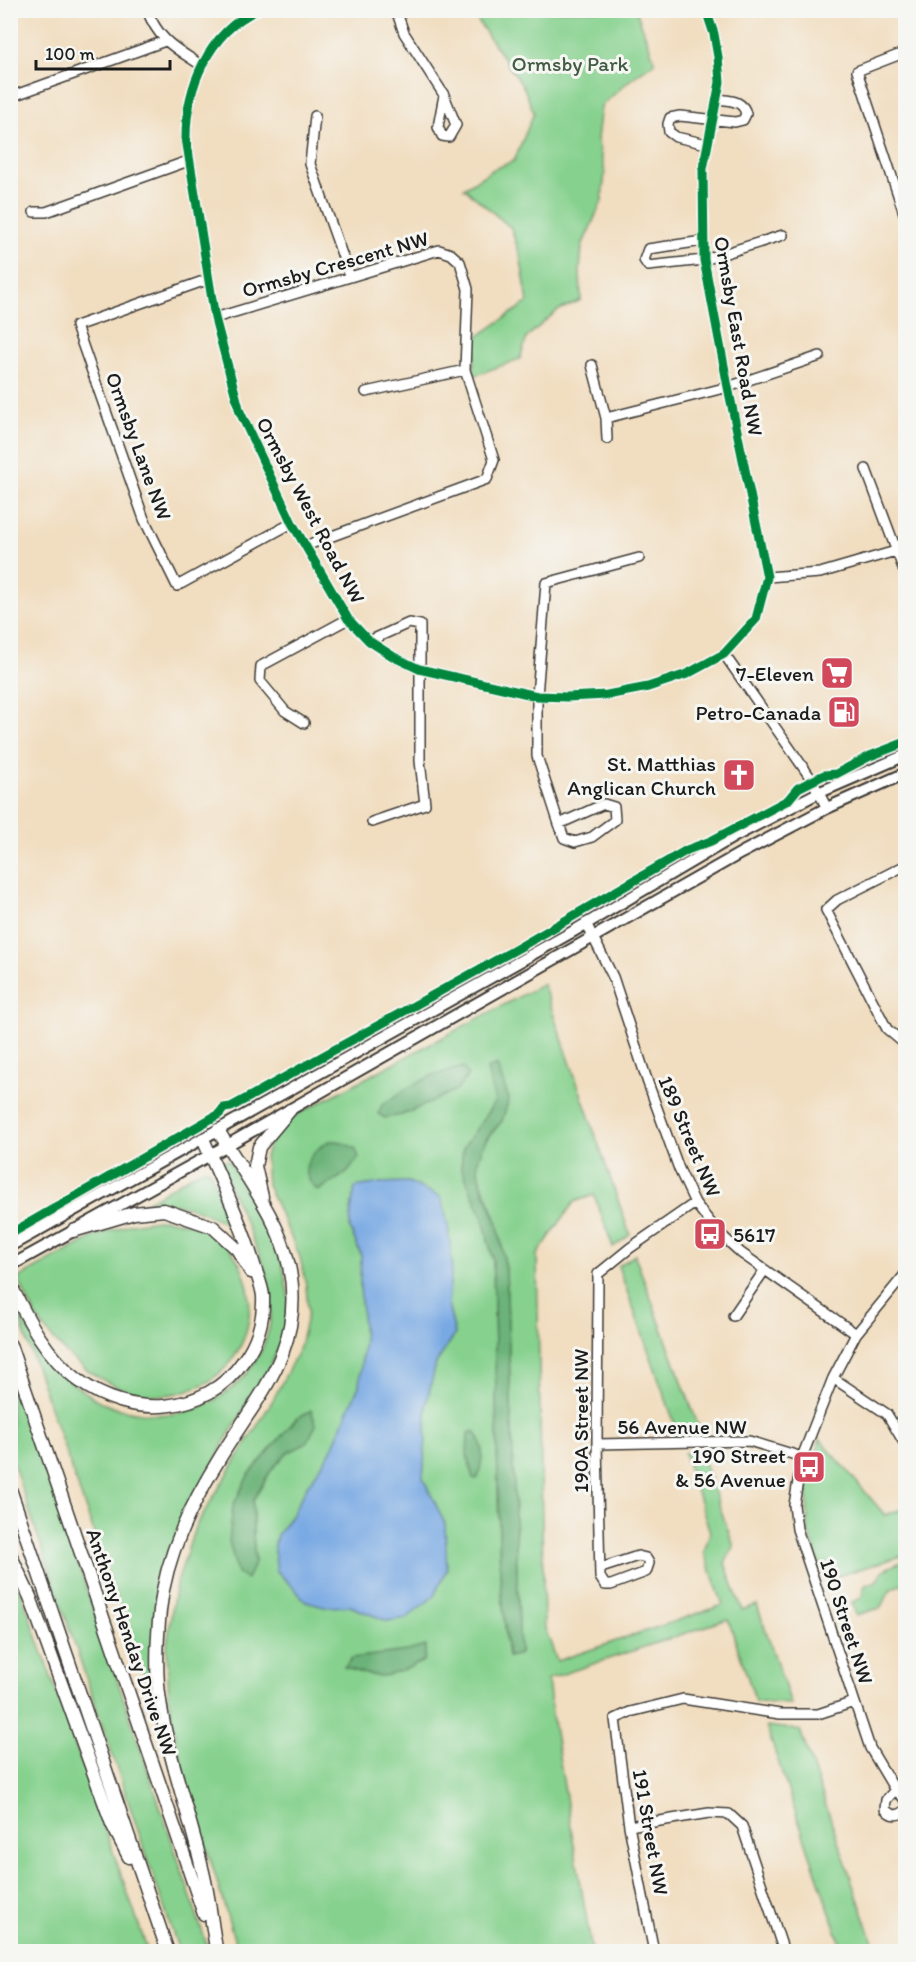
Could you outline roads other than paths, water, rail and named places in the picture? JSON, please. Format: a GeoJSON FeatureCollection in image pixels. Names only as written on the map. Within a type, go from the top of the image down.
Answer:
{"type":"FeatureCollection","features":[{"type":"Feature","properties":{"kind":"highway"},"geometry":{"type":"LineString","coordinates":[[264,1204],[255,1166],[259,1147],[290,1110]]}},
{"type":"Feature","properties":{"kind":"highway"},"geometry":{"type":"LineString","coordinates":[[216,1950],[203,1869],[166,1736],[159,1699],[157,1665],[160,1608],[179,1534],[220,1457],[274,1373],[290,1332],[293,1305],[289,1266],[281,1240],[264,1204],[218,1130]]}},
{"type":"Feature","properties":{"kind":"highway"},"geometry":{"type":"LineString","coordinates":[[10,1284],[38,1338],[79,1381],[104,1394],[128,1402],[158,1407],[183,1404],[216,1390],[236,1372],[253,1347],[262,1320],[263,1294],[248,1246],[202,1139]]}},
{"type":"Feature","properties":{"kind":"highway"},"geometry":{"type":"LineString","coordinates":[[73,1231],[134,1213],[164,1210],[193,1218],[213,1227],[237,1249],[263,1294]]}},
{"type":"Feature","properties":{"kind":"highway","name":"Anthony Henday Drive NW"},"geometry":{"type":"LineString","coordinates":[[10,1345],[216,1950]]}},
{"type":"Feature","properties":{"kind":"highway"},"geometry":{"type":"LineString","coordinates":[[10,1489],[168,1952]]}},
{"type":"Feature","properties":{"kind":"highway"},"geometry":{"type":"LineString","coordinates":[[10,1554],[30,1597],[112,1824],[149,1896]]}},
{"type":"Feature","properties":{"kind":"main road"},"geometry":{"type":"LineString","coordinates":[[10,1246],[586,923],[735,836],[818,793],[906,755]]}},
{"type":"Feature","properties":{"kind":"main road"},"geometry":{"type":"LineString","coordinates":[[10,1266],[227,1146],[750,848],[826,808],[906,772]]}},
{"type":"Feature","properties":{"kind":"street"},"geometry":{"type":"LineString","coordinates":[[147,10],[152,23],[165,41],[201,65]]}},
{"type":"Feature","properties":{"kind":"street","name":"Ormsby West Road NW"},"geometry":{"type":"LineString","coordinates":[[257,10],[227,30],[201,65],[186,116],[189,161],[215,318],[240,412],[292,523],[348,619],[369,641],[394,657],[420,669],[537,696],[607,695],[648,687],[687,674],[724,654]]}},
{"type":"Feature","properties":{"kind":"street"},"geometry":{"type":"LineString","coordinates":[[396,10],[404,33],[444,95]]}},
{"type":"Feature","properties":{"kind":"street","name":"Ormsby East Road NW"},"geometry":{"type":"LineString","coordinates":[[706,10],[714,34],[720,82],[703,169],[704,260],[766,577],[756,619],[724,654]]}},
{"type":"Feature","properties":{"kind":"street"},"geometry":{"type":"LineString","coordinates":[[10,97],[165,41]]}},
{"type":"Feature","properties":{"kind":"street"},"geometry":{"type":"LineString","coordinates":[[906,52],[857,71],[906,219]]}},
{"type":"Feature","properties":{"kind":"street"},"geometry":{"type":"LineString","coordinates":[[707,144],[676,137],[669,132],[668,124],[670,118],[680,116],[735,122],[743,120],[746,114],[744,107],[739,103],[718,99]]}},
{"type":"Feature","properties":{"kind":"street"},"geometry":{"type":"LineString","coordinates":[[315,116],[310,164],[350,277]]}},
{"type":"Feature","properties":{"kind":"street"},"geometry":{"type":"LineString","coordinates":[[34,212],[46,212],[189,161]]}},
{"type":"Feature","properties":{"kind":"street","name":"Ormsby East Road NW"},"geometry":{"type":"LineString","coordinates":[[703,241],[648,249],[644,260],[648,266],[704,260],[783,235]]}},
{"type":"Feature","properties":{"kind":"street","name":"Ormsby Crescent NW"},"geometry":{"type":"LineString","coordinates":[[215,318],[439,250],[452,254],[460,262],[468,289],[465,370],[494,460],[487,479],[305,546]]}},
{"type":"Feature","properties":{"kind":"street","name":"Ormsby Lane NW"},"geometry":{"type":"LineString","coordinates":[[209,279],[76,326],[144,519],[177,586],[292,523]]}},
{"type":"Feature","properties":{"kind":"street","name":"Ormsby East Road NW"},"geometry":{"type":"LineString","coordinates":[[606,418],[728,387],[820,356]]}},
{"type":"Feature","properties":{"kind":"street"},"geometry":{"type":"LineString","coordinates":[[592,365],[606,418],[607,439]]}},
{"type":"Feature","properties":{"kind":"street"},"geometry":{"type":"LineString","coordinates":[[366,392],[465,370]]}},
{"type":"Feature","properties":{"kind":"street"},"geometry":{"type":"LineString","coordinates":[[866,469],[901,550],[906,576]]}},
{"type":"Feature","properties":{"kind":"street"},"geometry":{"type":"LineString","coordinates":[[766,577],[820,573],[901,550]]}},
{"type":"Feature","properties":{"kind":"street"},"geometry":{"type":"LineString","coordinates":[[559,824],[604,804],[614,807],[615,820],[592,837],[575,842],[564,838],[559,824],[537,756],[537,696],[546,583],[639,558]]}},
{"type":"Feature","properties":{"kind":"street","name":"Ormsby West Road NW"},"geometry":{"type":"LineString","coordinates":[[304,723],[285,711],[260,681],[261,666],[348,619]]}},
{"type":"Feature","properties":{"kind":"street"},"geometry":{"type":"LineString","coordinates":[[369,641],[408,623],[420,624],[420,761],[425,804],[372,822]]}},
{"type":"Feature","properties":{"kind":"street"},"geometry":{"type":"LineString","coordinates":[[724,654],[812,780],[826,808]]}},
{"type":"Feature","properties":{"kind":"street"},"geometry":{"type":"LineString","coordinates":[[906,865],[837,900],[826,910],[887,1029],[906,1045]]}},
{"type":"Feature","properties":{"kind":"street","name":"189 Street NW"},"geometry":{"type":"LineString","coordinates":[[586,923],[613,977],[679,1169],[695,1203],[717,1231],[741,1253],[856,1334]]}},
{"type":"Feature","properties":{"kind":"street","name":"190A Street NW"},"geometry":{"type":"LineString","coordinates":[[601,1568],[597,1444],[598,1274],[630,1248],[695,1203]]}},
{"type":"Feature","properties":{"kind":"street"},"geometry":{"type":"LineString","coordinates":[[733,1316],[764,1271]]}},
{"type":"Feature","properties":{"kind":"street","name":"190 Street NW"},"geometry":{"type":"LineString","coordinates":[[906,1274],[856,1334],[833,1378],[802,1457],[794,1505],[797,1529],[870,1748],[895,1790],[906,1800]]}},
{"type":"Feature","properties":{"kind":"street"},"geometry":{"type":"LineString","coordinates":[[833,1378],[887,1414],[903,1441]]}},
{"type":"Feature","properties":{"kind":"street","name":"56 Avenue NW"},"geometry":{"type":"LineString","coordinates":[[597,1444],[749,1442],[802,1457]]}},
{"type":"Feature","properties":{"kind":"street"},"geometry":{"type":"LineString","coordinates":[[638,1556],[646,1558],[649,1563],[646,1572],[608,1585],[600,1577],[601,1568],[638,1556]]}},
{"type":"Feature","properties":{"kind":"street","name":"191 Street NW"},"geometry":{"type":"LineString","coordinates":[[654,1952],[629,1826],[615,1719],[630,1712],[682,1699],[780,1714],[818,1714],[854,1702]]}},
{"type":"Feature","properties":{"kind":"street"},"geometry":{"type":"LineString","coordinates":[[895,1790],[886,1800],[885,1809],[893,1815],[906,1810]]}},
{"type":"Feature","properties":{"kind":"street"},"geometry":{"type":"LineString","coordinates":[[629,1826],[710,1813],[729,1814],[742,1826],[784,1952]]}},
{"type":"Feature","properties":{"kind":"water"},"geometry":{"type":"Polygon","coordinates":[[[408,1182],[441,1197],[448,1225],[452,1264],[448,1304],[455,1334],[436,1363],[426,1405],[423,1478],[445,1524],[447,1569],[434,1596],[407,1618],[387,1621],[350,1606],[328,1607],[306,1601],[277,1571],[274,1550],[277,1535],[330,1453],[359,1386],[364,1340],[360,1285],[361,1255],[350,1228],[355,1187],[408,1182]]]}},
{"type":"Feature","properties":{"kind":"place","name":"7-Eleven"},"geometry":{"type":"Point","coordinates":[837,673]}},
{"type":"Feature","properties":{"kind":"place","name":"Petro-Canada"},"geometry":{"type":"Point","coordinates":[844,712]}},
{"type":"Feature","properties":{"kind":"place","name":"St. Matthias Anglican Church"},"geometry":{"type":"Point","coordinates":[739,775]}},
{"type":"Feature","properties":{"kind":"place","name":"5617"},"geometry":{"type":"Point","coordinates":[710,1234]}},
{"type":"Feature","properties":{"kind":"place","name":"190 Street & 56 Avenue"},"geometry":{"type":"Point","coordinates":[809,1467]}},
{"type":"Feature","properties":{"kind":"park label","name":"Ormsby Park"},"geometry":{"type":"Point","coordinates":[570,63]}}]}
